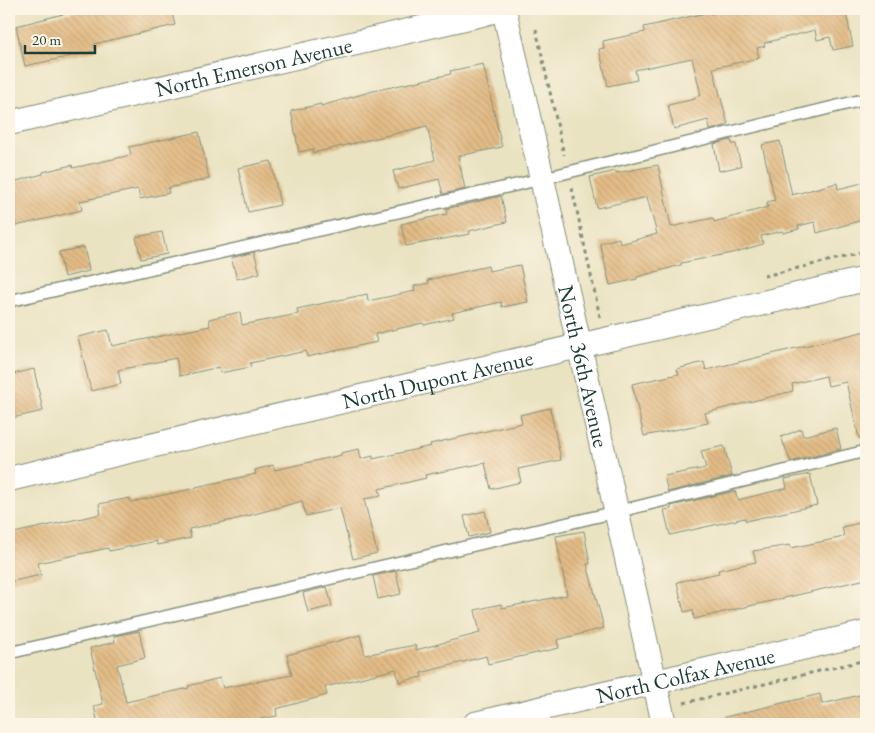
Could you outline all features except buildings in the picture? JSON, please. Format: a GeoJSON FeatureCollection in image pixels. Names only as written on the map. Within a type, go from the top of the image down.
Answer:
{"type":"FeatureCollection","features":[{"type":"Feature","properties":{"kind":"street","name":"North Emerson Avenue"},"geometry":{"type":"LineString","coordinates":[[9,123],[500,9]]}},
{"type":"Feature","properties":{"kind":"street","name":"North 36th Avenue"},"geometry":{"type":"LineString","coordinates":[[504,9],[664,724]]}},
{"type":"Feature","properties":{"kind":"street","name":"North Dupont Avenue"},"geometry":{"type":"LineString","coordinates":[[9,479],[866,279]]}},
{"type":"Feature","properties":{"kind":"street","name":"North Colfax Avenue"},"geometry":{"type":"LineString","coordinates":[[475,724],[866,634]]}},
{"type":"Feature","properties":{"kind":"lane"},"geometry":{"type":"LineString","coordinates":[[9,301],[542,178],[866,99]]}},
{"type":"Feature","properties":{"kind":"lane"},"geometry":{"type":"LineString","coordinates":[[9,653],[616,512],[866,451]]}},
{"type":"Feature","properties":{"kind":"path"},"geometry":{"type":"LineString","coordinates":[[677,700],[682,704],[866,660]]}}]}
